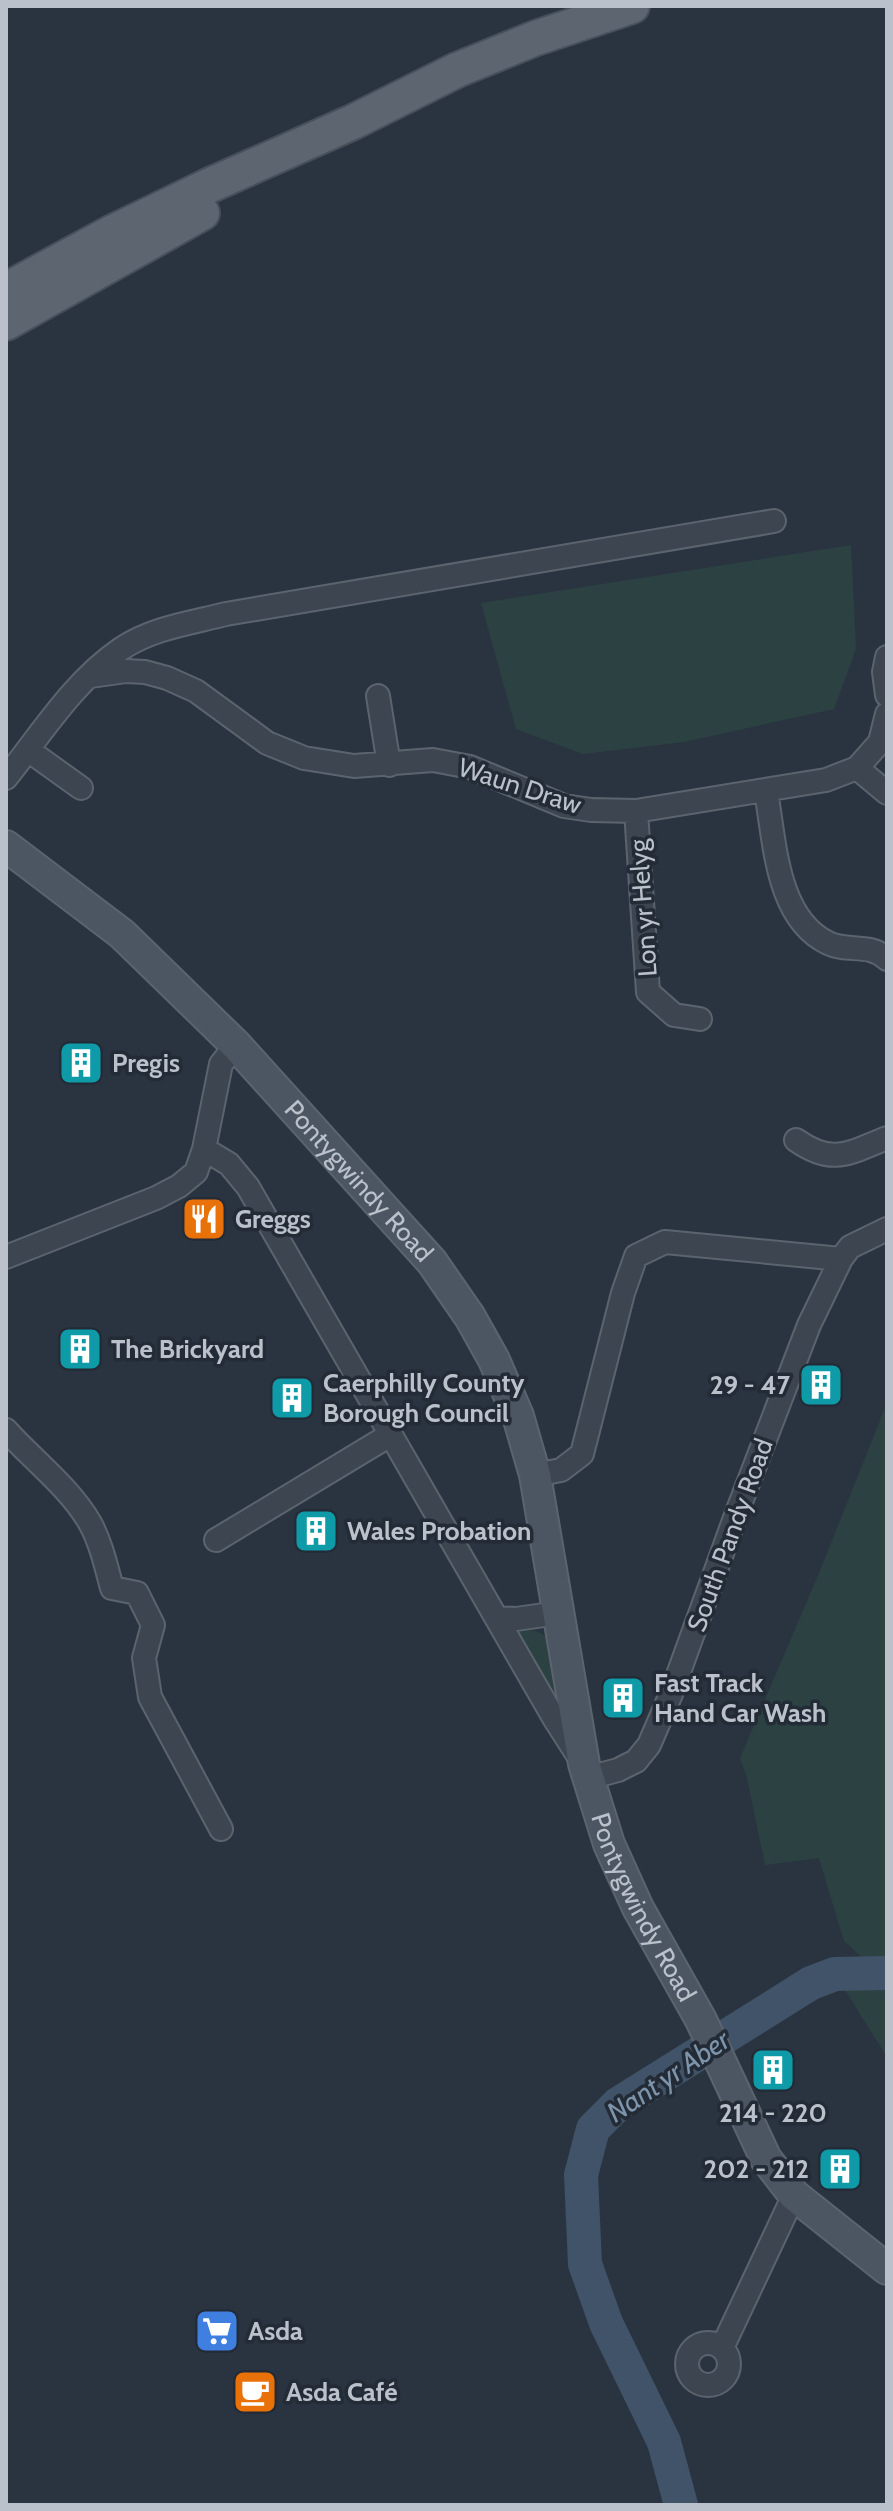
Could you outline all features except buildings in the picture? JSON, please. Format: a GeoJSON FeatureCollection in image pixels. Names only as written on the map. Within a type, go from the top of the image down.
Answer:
{"type":"FeatureCollection","features":[{"type":"Feature","properties":{"kind":"main road"},"geometry":{"type":"LineString","coordinates":[[6,290],[141,219],[353,122],[477,61],[632,6]]}},
{"type":"Feature","properties":{"kind":"main road"},"geometry":{"type":"LineString","coordinates":[[6,323],[353,122]]}},
{"type":"Feature","properties":{"kind":"main road","name":"Pontygwindy Road"},"geometry":{"type":"LineString","coordinates":[[6,846],[122,934],[236,1045],[413,1241],[450,1288],[494,1360],[518,1416],[535,1475],[586,1771],[609,1844],[638,1908],[701,2020],[766,2159],[794,2195],[887,2269]]}},
{"type":"Feature","properties":{"kind":"street"},"geometry":{"type":"LineString","coordinates":[[6,778],[73,693],[122,649],[161,630],[226,614],[774,521]]}},
{"type":"Feature","properties":{"kind":"street"},"geometry":{"type":"LineString","coordinates":[[887,657],[884,672],[887,695]]}},
{"type":"Feature","properties":{"kind":"street","name":"Waun Draw"},"geometry":{"type":"LineString","coordinates":[[91,676],[126,671],[145,672],[196,691],[267,743],[304,758],[354,766],[433,760],[470,767],[564,806],[591,810],[636,811],[766,792],[826,780],[857,768]]}},
{"type":"Feature","properties":{"kind":"street"},"geometry":{"type":"LineString","coordinates":[[378,696],[389,765]]}},
{"type":"Feature","properties":{"kind":"street"},"geometry":{"type":"LineString","coordinates":[[887,714],[880,742],[857,768],[887,793]]}},
{"type":"Feature","properties":{"kind":"street"},"geometry":{"type":"LineString","coordinates":[[28,750],[81,788]]}},
{"type":"Feature","properties":{"kind":"street"},"geometry":{"type":"LineString","coordinates":[[766,792],[780,871],[792,910],[811,932],[830,945],[868,948],[887,959]]}},
{"type":"Feature","properties":{"kind":"street","name":"Lon yr Helyg"},"geometry":{"type":"LineString","coordinates":[[636,811],[648,992],[674,1015],[700,1019]]}},
{"type":"Feature","properties":{"kind":"street"},"geometry":{"type":"LineString","coordinates":[[6,1257],[179,1186],[196,1172],[204,1149],[221,1064],[236,1045]]}},
{"type":"Feature","properties":{"kind":"street"},"geometry":{"type":"LineString","coordinates":[[796,1140],[814,1153],[841,1157],[887,1138]]}},
{"type":"Feature","properties":{"kind":"street","name":"Pontygwindy Road"},"geometry":{"type":"LineString","coordinates":[[204,1149],[229,1164],[248,1187],[586,1771]]}},
{"type":"Feature","properties":{"kind":"street"},"geometry":{"type":"LineString","coordinates":[[535,1475],[561,1470],[582,1454],[623,1293],[636,1256],[665,1242],[841,1259],[850,1247],[887,1229]]}},
{"type":"Feature","properties":{"kind":"street","name":"South Pandy Road"},"geometry":{"type":"LineString","coordinates":[[586,1771],[636,1761],[649,1745],[804,1340],[841,1259]]}},
{"type":"Feature","properties":{"kind":"street"},"geometry":{"type":"LineString","coordinates":[[6,1430],[90,1523],[112,1588],[137,1593],[153,1625],[144,1658],[150,1697],[221,1829]]}},
{"type":"Feature","properties":{"kind":"street"},"geometry":{"type":"LineString","coordinates":[[216,1540],[390,1435]]}},
{"type":"Feature","properties":{"kind":"street"},"geometry":{"type":"LineString","coordinates":[[497,1618],[516,1619],[558,1613]]}},
{"type":"Feature","properties":{"kind":"street"},"geometry":{"type":"LineString","coordinates":[[722,2348],[794,2195]]}},
{"type":"Feature","properties":{"kind":"green space"},"geometry":{"type":"Polygon","coordinates":[[[851,545],[856,649],[834,709],[684,742],[583,754],[516,729],[481,603],[851,545]]]}},
{"type":"Feature","properties":{"kind":"green space"},"geometry":{"type":"Polygon","coordinates":[[[887,1403],[887,2057],[835,1974],[880,1974],[844,1941],[819,1858],[765,1865],[740,1758],[887,1403]]]}},
{"type":"Feature","properties":{"kind":"green space"},"geometry":{"type":"Polygon","coordinates":[[[520,1631],[537,1632],[551,1642],[564,1715],[517,1635],[520,1631]]]}},
{"type":"Feature","properties":{"kind":"waterway","name":"Nant yr Aber"},"geometry":{"type":"LineString","coordinates":[[681,2505],[664,2442],[606,2323],[585,2264],[581,2175],[593,2129],[618,2104],[811,1983],[835,1974],[887,1973]]}},
{"type":"Feature","properties":{"kind":"place","name":"Pregis"},"geometry":{"type":"Point","coordinates":[81,1063]}},
{"type":"Feature","properties":{"kind":"place","name":"Greggs"},"geometry":{"type":"Point","coordinates":[204,1219]}},
{"type":"Feature","properties":{"kind":"place","name":"The Brickyard"},"geometry":{"type":"Point","coordinates":[80,1349]}},
{"type":"Feature","properties":{"kind":"place","name":"29 - 47"},"geometry":{"type":"Point","coordinates":[821,1385]}},
{"type":"Feature","properties":{"kind":"place","name":"Caerphilly County Borough Council"},"geometry":{"type":"Point","coordinates":[292,1398]}},
{"type":"Feature","properties":{"kind":"place","name":"Wales Probation"},"geometry":{"type":"Point","coordinates":[316,1531]}},
{"type":"Feature","properties":{"kind":"place","name":"Fast Track Hand Car Wash"},"geometry":{"type":"Point","coordinates":[623,1698]}},
{"type":"Feature","properties":{"kind":"place","name":"214 - 220"},"geometry":{"type":"Point","coordinates":[773,2070]}},
{"type":"Feature","properties":{"kind":"place","name":"202 - 212"},"geometry":{"type":"Point","coordinates":[840,2169]}},
{"type":"Feature","properties":{"kind":"place","name":"Asda"},"geometry":{"type":"Point","coordinates":[217,2331]}},
{"type":"Feature","properties":{"kind":"place","name":"Asda Café"},"geometry":{"type":"Point","coordinates":[255,2392]}}]}
